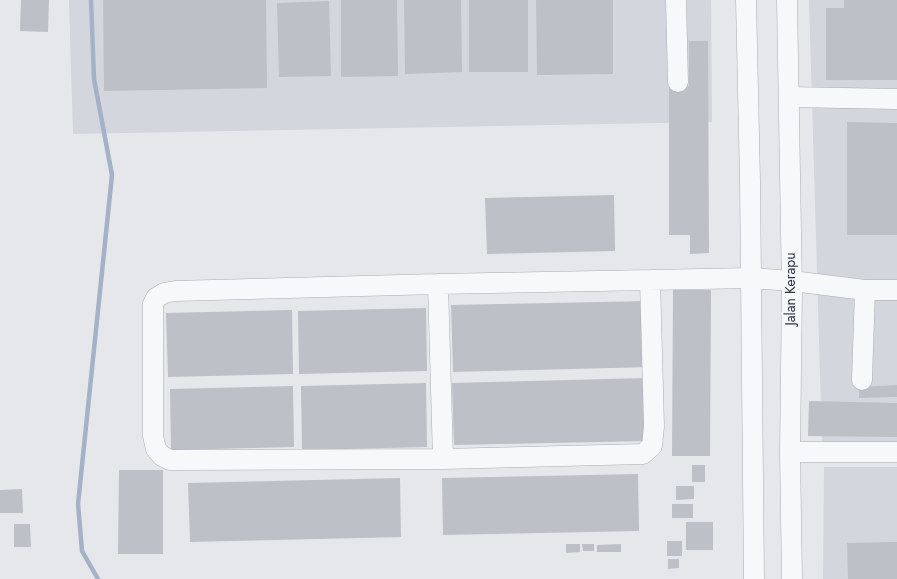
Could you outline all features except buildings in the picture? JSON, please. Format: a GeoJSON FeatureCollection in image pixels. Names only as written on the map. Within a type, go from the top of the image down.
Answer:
{"type":"FeatureCollection","features":[{"type":"Feature","properties":{"kind":"street"},"geometry":{"type":"LineString","coordinates":[[676,0],[678,82]]}},
{"type":"Feature","properties":{"kind":"street"},"geometry":{"type":"LineString","coordinates":[[746,0],[754,579]]}},
{"type":"Feature","properties":{"kind":"street","name":"Jalan Kerapu"},"geometry":{"type":"LineString","coordinates":[[787,0],[792,281],[790,452],[792,579]]}},
{"type":"Feature","properties":{"kind":"street"},"geometry":{"type":"LineString","coordinates":[[789,97],[897,99]]}},
{"type":"Feature","properties":{"kind":"street"},"geometry":{"type":"LineString","coordinates":[[650,280],[654,426],[652,446],[643,454],[443,459],[170,460],[162,456],[156,449],[152,436],[152,304],[156,298],[175,291],[438,284],[751,278],[792,281],[865,290],[897,290]]}},
{"type":"Feature","properties":{"kind":"street"},"geometry":{"type":"LineString","coordinates":[[438,284],[443,459]]}},
{"type":"Feature","properties":{"kind":"street"},"geometry":{"type":"LineString","coordinates":[[862,380],[865,290]]}},
{"type":"Feature","properties":{"kind":"street"},"geometry":{"type":"LineString","coordinates":[[790,452],[897,452]]}},
{"type":"Feature","properties":{"kind":"shaded area"},"geometry":{"type":"Polygon","coordinates":[[[69,0],[711,0],[712,122],[73,134],[69,0]]]}},
{"type":"Feature","properties":{"kind":"shaded area"},"geometry":{"type":"Polygon","coordinates":[[[809,0],[897,0],[897,442],[822,443],[809,0]]]}},
{"type":"Feature","properties":{"kind":"shaded area"},"geometry":{"type":"Polygon","coordinates":[[[824,467],[897,467],[897,579],[823,579],[824,467]]]}},
{"type":"Feature","properties":{"kind":"waterway"},"geometry":{"type":"LineString","coordinates":[[91,0],[94,79],[112,175],[78,504],[82,551],[98,579]]}}]}
